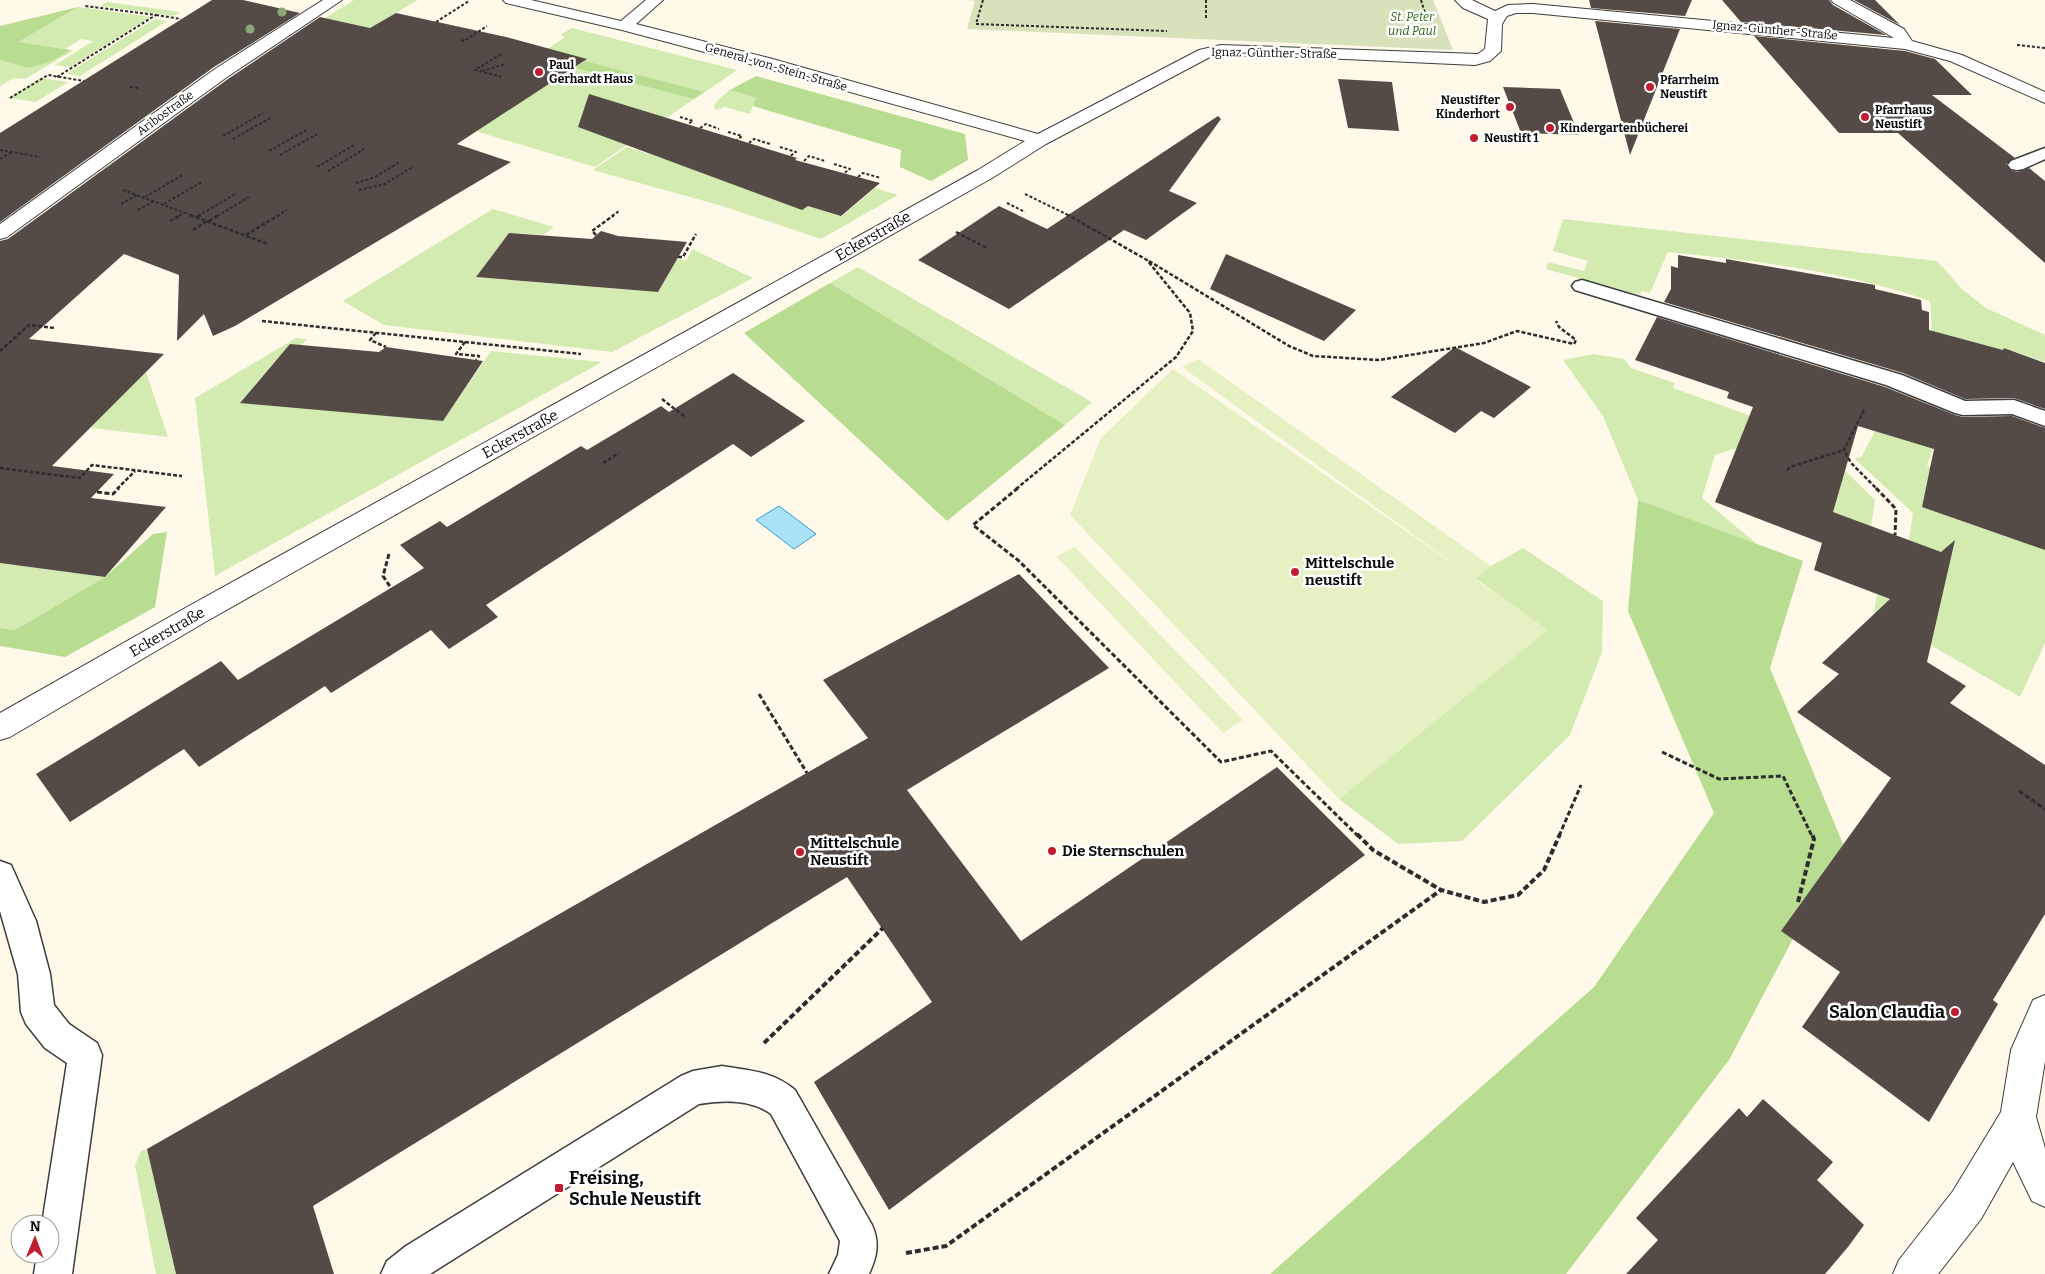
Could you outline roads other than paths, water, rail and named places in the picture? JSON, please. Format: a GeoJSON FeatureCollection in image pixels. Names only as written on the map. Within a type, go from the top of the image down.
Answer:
{"type":"FeatureCollection","features":[{"type":"Feature","properties":{"kind":"street","name":"Aribostraße"},"geometry":{"type":"LineString","coordinates":[[0,233],[221,73],[334,0]]}},
{"type":"Feature","properties":{"kind":"street","name":"General-von-Stein-Straße"},"geometry":{"type":"LineString","coordinates":[[511,0],[624,26],[920,105],[1040,140]]}},
{"type":"Feature","properties":{"kind":"street"},"geometry":{"type":"LineString","coordinates":[[624,26],[655,0]]}},
{"type":"Feature","properties":{"kind":"street"},"geometry":{"type":"LineString","coordinates":[[1463,0],[1468,5],[1496,17]]}},
{"type":"Feature","properties":{"kind":"street"},"geometry":{"type":"LineString","coordinates":[[1839,0],[1898,32],[1906,44]]}},
{"type":"Feature","properties":{"kind":"street","name":"Ignaz-Günther-Straße"},"geometry":{"type":"LineString","coordinates":[[1040,140],[1205,53],[1221,50],[1475,60],[1484,58],[1493,51],[1496,17],[1508,10],[1547,10],[1845,36],[1906,44],[1956,58],[2045,98]]}},
{"type":"Feature","properties":{"kind":"street","name":"Eckerstraße"},"geometry":{"type":"LineString","coordinates":[[0,728],[197,614],[984,174],[1040,140]]}},
{"type":"Feature","properties":{"kind":"street"},"geometry":{"type":"LineString","coordinates":[[1913,1274],[1967,1205],[2018,1116],[2029,1050],[2045,1012]]}},
{"type":"Feature","properties":{"kind":"street"},"geometry":{"type":"LineString","coordinates":[[2018,1116],[2024,1146],[2036,1174],[2045,1188]]}},
{"type":"Feature","properties":{"kind":"lane"},"geometry":{"type":"LineString","coordinates":[[2017,165],[2045,153]]}},
{"type":"Feature","properties":{"kind":"lane"},"geometry":{"type":"LineString","coordinates":[[1582,286],[1894,380],[1963,408],[2014,407],[2045,419]]}},
{"type":"Feature","properties":{"kind":"lane"},"geometry":{"type":"LineString","coordinates":[[0,874],[20,921],[34,974],[38,1012],[57,1036],[85,1055],[53,1274]]}},
{"type":"Feature","properties":{"kind":"lane"},"geometry":{"type":"LineString","coordinates":[[400,1274],[419,1258],[693,1088],[722,1083],[769,1091],[783,1102],[859,1238],[852,1267]]}},
{"type":"Feature","properties":{"kind":"water"},"geometry":{"type":"Polygon","coordinates":[[[779,506],[816,534],[794,549],[756,520],[779,506]]]}},
{"type":"Feature","properties":{"kind":"place","name":"Paul Gerhardt Haus"},"geometry":{"type":"Point","coordinates":[539,72]}},
{"type":"Feature","properties":{"kind":"place","name":"Pfarrheim Neustift"},"geometry":{"type":"Point","coordinates":[1650,87]}},
{"type":"Feature","properties":{"kind":"place","name":"Neustifter Kinderhort"},"geometry":{"type":"Point","coordinates":[1510,107]}},
{"type":"Feature","properties":{"kind":"place","name":"Pfarrhaus Neustift"},"geometry":{"type":"Point","coordinates":[1865,117]}},
{"type":"Feature","properties":{"kind":"place","name":"Kindergartenbücherei"},"geometry":{"type":"Point","coordinates":[1550,128]}},
{"type":"Feature","properties":{"kind":"place","name":"Neustift 1"},"geometry":{"type":"Point","coordinates":[1474,138]}},
{"type":"Feature","properties":{"kind":"place","name":"Mittelschule neustift"},"geometry":{"type":"Point","coordinates":[1295,572]}},
{"type":"Feature","properties":{"kind":"place","name":"Die Sternschulen"},"geometry":{"type":"Point","coordinates":[1052,851]}},
{"type":"Feature","properties":{"kind":"place","name":"Mittelschule Neustift"},"geometry":{"type":"Point","coordinates":[800,852]}},
{"type":"Feature","properties":{"kind":"place","name":"Salon Claudia"},"geometry":{"type":"Point","coordinates":[1955,1012]}},
{"type":"Feature","properties":{"kind":"place","name":"Freising, Schule Neustift"},"geometry":{"type":"Point","coordinates":[559,1188]}},
{"type":"Feature","properties":{"kind":"park label","name":"St. Peter und Paul"},"geometry":{"type":"Point","coordinates":[1412,24]}}]}
